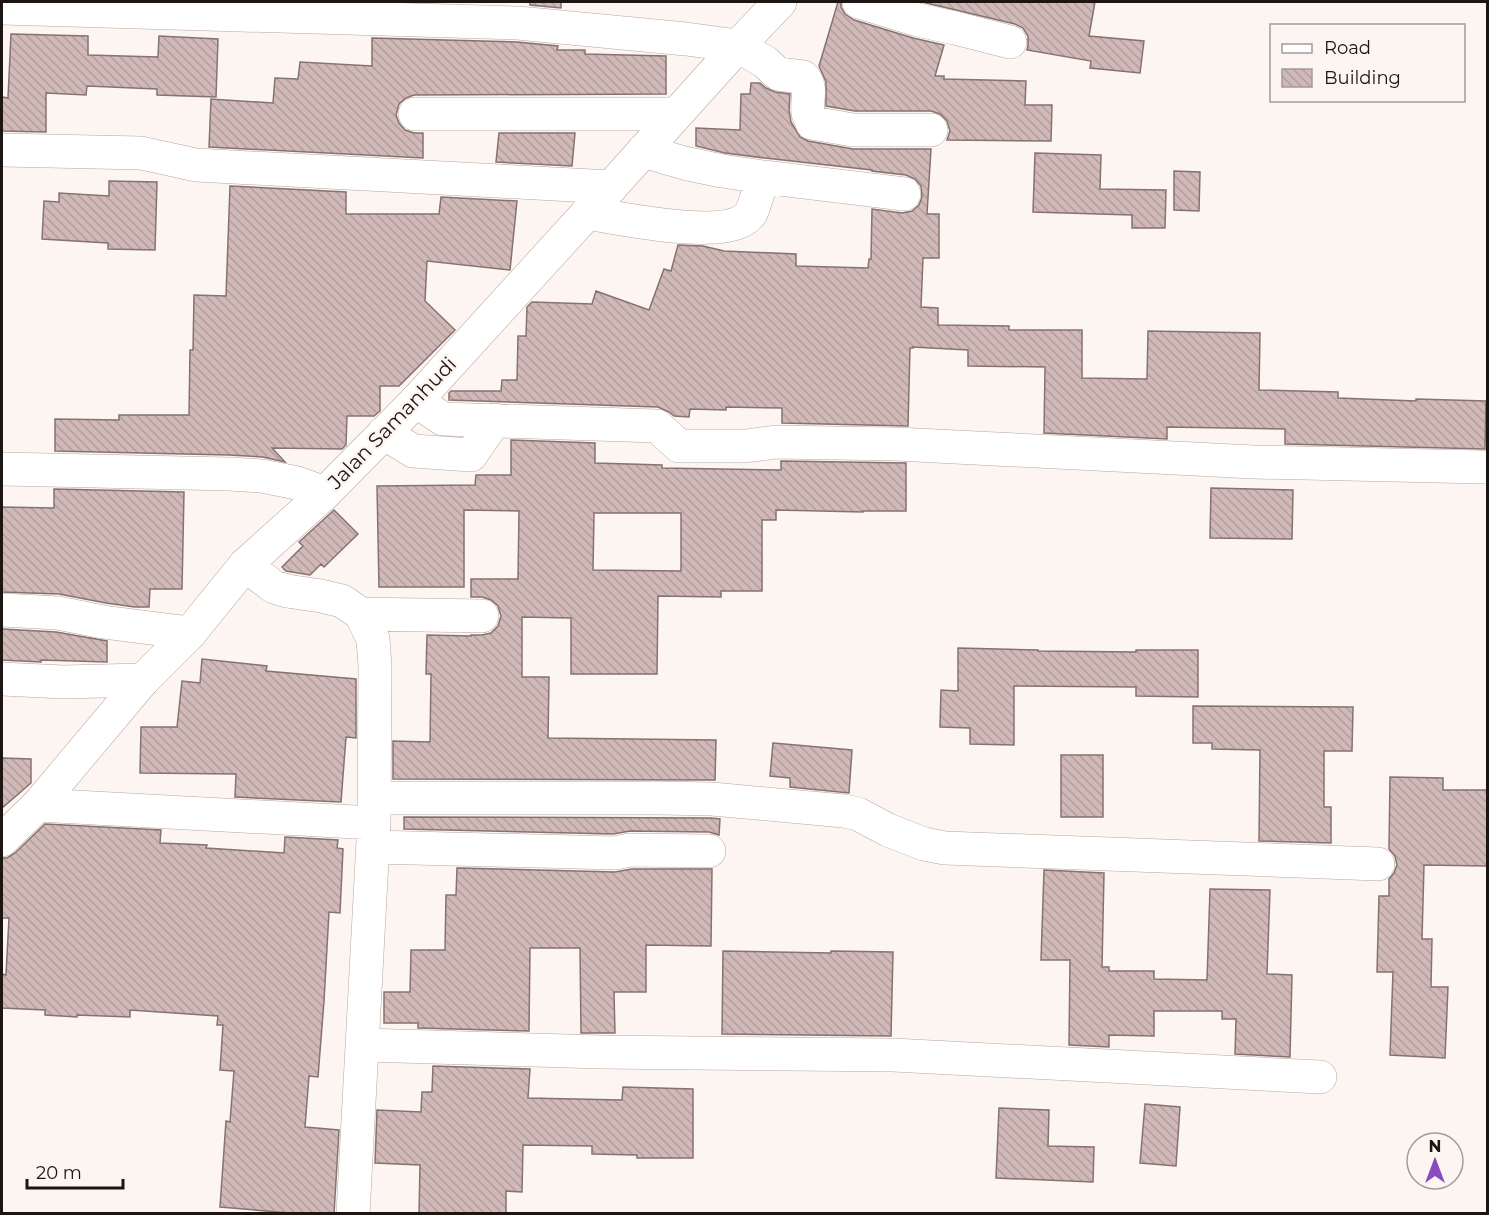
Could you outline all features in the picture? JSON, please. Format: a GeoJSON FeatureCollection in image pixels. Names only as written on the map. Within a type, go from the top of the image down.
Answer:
{"type":"FeatureCollection","features":[{"type":"Feature","properties":{"kind":"street","name":"Jalan Samanhudi"},"geometry":{"type":"LineString","coordinates":[[2,840],[38,805],[143,680],[190,633],[244,565],[325,493],[416,401],[780,2]]}},
{"type":"Feature","properties":{"kind":"street"},"geometry":{"type":"LineString","coordinates":[[859,2],[918,20],[1010,42]]}},
{"type":"Feature","properties":{"kind":"street"},"geometry":{"type":"LineString","coordinates":[[2,8],[518,23],[686,39],[738,46],[765,62],[778,74],[803,77],[809,86],[808,115],[813,123],[853,130],[931,130]]}},
{"type":"Feature","properties":{"kind":"street"},"geometry":{"type":"LineString","coordinates":[[415,114],[676,114]]}},
{"type":"Feature","properties":{"kind":"street"},"geometry":{"type":"LineString","coordinates":[[2,150],[141,153],[196,165],[611,187]]}},
{"type":"Feature","properties":{"kind":"street"},"geometry":{"type":"LineString","coordinates":[[644,151],[684,163],[763,177],[904,194]]}},
{"type":"Feature","properties":{"kind":"street"},"geometry":{"type":"LineString","coordinates":[[587,213],[694,228],[721,227],[738,223],[750,213],[763,177]]}},
{"type":"Feature","properties":{"kind":"street"},"geometry":{"type":"LineString","coordinates":[[416,401],[443,419],[657,426],[679,446],[745,446],[776,442],[896,444],[1254,462],[1481,467]]}},
{"type":"Feature","properties":{"kind":"street"},"geometry":{"type":"LineString","coordinates":[[384,433],[413,451],[471,455],[495,420]]}},
{"type":"Feature","properties":{"kind":"street"},"geometry":{"type":"LineString","coordinates":[[2,469],[262,476],[297,483],[325,493]]}},
{"type":"Feature","properties":{"kind":"street"},"geometry":{"type":"LineString","coordinates":[[244,565],[274,587],[342,601],[361,614],[373,639],[375,666],[374,823],[353,1214]]}},
{"type":"Feature","properties":{"kind":"street"},"geometry":{"type":"LineString","coordinates":[[2,610],[58,612],[103,622],[190,633]]}},
{"type":"Feature","properties":{"kind":"street"},"geometry":{"type":"LineString","coordinates":[[361,614],[482,616]]}},
{"type":"Feature","properties":{"kind":"street"},"geometry":{"type":"LineString","coordinates":[[2,679],[63,682],[143,680]]}},
{"type":"Feature","properties":{"kind":"street"},"geometry":{"type":"LineString","coordinates":[[374,823],[660,798],[712,799],[844,810],[858,814],[888,830],[945,848],[1378,864]]}},
{"type":"Feature","properties":{"kind":"street"},"geometry":{"type":"LineString","coordinates":[[38,805],[374,823],[615,853],[630,850],[709,851]]}},
{"type":"Feature","properties":{"kind":"street"},"geometry":{"type":"LineString","coordinates":[[363,1045],[601,1052],[893,1055],[1320,1077]]}},
{"type":"Feature","properties":{"kind":"building"},"geometry":{"type":"Polygon","coordinates":[[[530,2],[561,2],[561,8],[530,5],[530,2]]]}},
{"type":"Feature","properties":{"kind":"building"},"geometry":{"type":"Polygon","coordinates":[[[838,2],[841,2],[845,14],[854,20],[944,45],[935,76],[944,76],[944,79],[1026,81],[1025,105],[1052,105],[1051,141],[947,140],[950,131],[947,121],[940,114],[931,111],[855,111],[826,106],[826,82],[819,66],[838,2]]]}},
{"type":"Feature","properties":{"kind":"building"},"geometry":{"type":"Polygon","coordinates":[[[922,2],[1095,2],[1089,36],[1144,41],[1140,73],[1090,68],[1091,61],[1027,50],[1028,36],[1023,28],[1015,24],[922,2]]]}},
{"type":"Feature","properties":{"kind":"building"},"geometry":{"type":"Polygon","coordinates":[[[11,34],[88,36],[88,55],[158,57],[159,36],[218,39],[216,97],[157,95],[157,89],[87,86],[86,95],[46,93],[46,132],[2,131],[2,97],[8,98],[11,34]]]}},
{"type":"Feature","properties":{"kind":"building"},"geometry":{"type":"Polygon","coordinates":[[[372,38],[517,42],[558,46],[557,50],[585,50],[585,54],[666,56],[666,94],[414,95],[399,104],[396,115],[405,130],[423,133],[423,158],[209,147],[211,99],[273,103],[275,78],[298,79],[300,62],[372,66],[372,38]]]}},
{"type":"Feature","properties":{"kind":"building"},"geometry":{"type":"Polygon","coordinates":[[[751,83],[760,83],[775,92],[790,94],[791,122],[800,137],[808,141],[853,149],[931,149],[927,214],[939,214],[939,258],[923,258],[921,307],[938,308],[938,325],[1009,326],[1009,330],[1082,330],[1082,378],[1147,379],[1148,331],[1260,333],[1259,390],[1338,392],[1338,398],[1486,401],[1485,449],[1285,444],[1285,429],[1167,427],[1167,439],[1044,433],[1045,367],[968,366],[968,350],[913,347],[910,348],[908,426],[782,423],[782,408],[690,409],[689,417],[674,416],[658,407],[449,400],[451,391],[501,391],[502,380],[517,380],[518,336],[526,336],[527,307],[532,302],[592,304],[596,291],[649,310],[664,269],[671,271],[678,245],[703,246],[724,251],[796,254],[796,266],[868,268],[869,259],[871,259],[872,209],[902,213],[912,211],[919,205],[922,197],[921,186],[915,179],[906,175],[725,153],[696,146],[696,128],[740,130],[741,94],[750,94],[751,83]]]}},
{"type":"Feature","properties":{"kind":"building"},"geometry":{"type":"Polygon","coordinates":[[[499,133],[575,133],[572,166],[496,162],[499,133]]]}},
{"type":"Feature","properties":{"kind":"building"},"geometry":{"type":"Polygon","coordinates":[[[1035,153],[1101,155],[1100,189],[1166,190],[1165,228],[1132,228],[1132,215],[1033,212],[1035,153]]]}},
{"type":"Feature","properties":{"kind":"building"},"geometry":{"type":"Polygon","coordinates":[[[1174,171],[1200,172],[1199,211],[1174,210],[1174,171]]]}},
{"type":"Feature","properties":{"kind":"building"},"geometry":{"type":"Polygon","coordinates":[[[109,181],[157,182],[155,250],[108,249],[108,243],[42,239],[44,201],[59,202],[59,193],[109,196],[109,181]]]}},
{"type":"Feature","properties":{"kind":"building"},"geometry":{"type":"Polygon","coordinates":[[[230,186],[346,192],[346,214],[439,214],[441,197],[517,201],[510,270],[427,261],[425,301],[455,330],[399,386],[380,386],[380,411],[374,416],[347,416],[346,445],[342,449],[272,448],[285,462],[263,457],[229,455],[55,451],[55,419],[119,420],[119,415],[189,415],[194,295],[226,296],[230,186]]]}},
{"type":"Feature","properties":{"kind":"building"},"geometry":{"type":"Polygon","coordinates":[[[511,440],[595,443],[595,463],[662,465],[662,468],[781,470],[781,461],[906,463],[906,511],[776,510],[776,520],[762,520],[762,591],[721,591],[721,597],[658,596],[657,674],[571,674],[571,618],[522,617],[522,677],[549,677],[548,738],[716,740],[715,780],[393,779],[393,741],[430,742],[431,674],[426,674],[427,635],[482,635],[491,633],[498,626],[501,616],[498,606],[482,597],[471,597],[471,579],[518,579],[519,511],[464,510],[464,587],[379,587],[377,486],[475,485],[476,475],[511,475],[511,440]],[[594,513],[593,570],[681,571],[681,513],[594,513]]]}},
{"type":"Feature","properties":{"kind":"building"},"geometry":{"type":"Polygon","coordinates":[[[1211,488],[1293,490],[1292,539],[1210,538],[1211,488]]]}},
{"type":"Feature","properties":{"kind":"building"},"geometry":{"type":"Polygon","coordinates":[[[54,489],[184,492],[182,589],[150,589],[149,607],[106,603],[59,594],[2,592],[2,507],[54,508],[54,489]]]}},
{"type":"Feature","properties":{"kind":"building"},"geometry":{"type":"Polygon","coordinates":[[[334,510],[358,534],[324,567],[321,564],[310,575],[286,571],[282,567],[303,546],[299,542],[334,510]]]}},
{"type":"Feature","properties":{"kind":"building"},"geometry":{"type":"Polygon","coordinates":[[[2,629],[56,632],[107,641],[107,662],[2,660],[2,629]]]}},
{"type":"Feature","properties":{"kind":"building"},"geometry":{"type":"Polygon","coordinates":[[[958,648],[1136,652],[1136,650],[1198,650],[1198,697],[1136,696],[1136,687],[1014,686],[1014,745],[970,744],[970,728],[940,727],[941,690],[958,691],[958,648]]]}},
{"type":"Feature","properties":{"kind":"building"},"geometry":{"type":"Polygon","coordinates":[[[202,659],[267,666],[266,671],[356,679],[356,738],[346,737],[341,802],[235,797],[236,774],[140,773],[141,727],[177,727],[182,681],[200,683],[202,659]]]}},
{"type":"Feature","properties":{"kind":"building"},"geometry":{"type":"Polygon","coordinates":[[[1193,706],[1353,707],[1352,751],[1324,751],[1324,807],[1331,807],[1331,843],[1259,841],[1260,750],[1212,749],[1212,743],[1193,743],[1193,706]]]}},
{"type":"Feature","properties":{"kind":"building"},"geometry":{"type":"Polygon","coordinates":[[[773,743],[852,750],[849,793],[790,787],[790,778],[770,776],[773,743]]]}},
{"type":"Feature","properties":{"kind":"building"},"geometry":{"type":"Polygon","coordinates":[[[1061,755],[1103,755],[1103,817],[1061,817],[1061,755]]]}},
{"type":"Feature","properties":{"kind":"building"},"geometry":{"type":"Polygon","coordinates":[[[2,758],[31,759],[31,783],[2,808],[2,758]]]}},
{"type":"Feature","properties":{"kind":"building"},"geometry":{"type":"Polygon","coordinates":[[[1390,777],[1443,778],[1443,790],[1488,790],[1488,866],[1424,865],[1422,939],[1432,939],[1431,987],[1448,987],[1445,1058],[1390,1055],[1393,972],[1377,972],[1379,896],[1389,896],[1389,879],[1397,865],[1395,856],[1389,849],[1390,777]]]}},
{"type":"Feature","properties":{"kind":"building"},"geometry":{"type":"Polygon","coordinates":[[[404,817],[720,819],[719,835],[709,832],[630,831],[613,834],[404,829],[404,817]]]}},
{"type":"Feature","properties":{"kind":"building"},"geometry":{"type":"Polygon","coordinates":[[[45,824],[161,830],[160,843],[284,853],[285,837],[338,840],[337,848],[343,849],[340,913],[329,912],[318,1077],[309,1076],[305,1127],[339,1130],[334,1214],[301,1214],[220,1207],[226,1121],[230,1122],[234,1071],[220,1070],[223,1025],[217,1025],[218,1016],[130,1010],[130,1017],[77,1015],[77,1017],[45,1015],[45,1010],[2,1008],[2,974],[6,975],[9,918],[2,918],[2,858],[15,853],[45,824]]]}},
{"type":"Feature","properties":{"kind":"building"},"geometry":{"type":"Polygon","coordinates":[[[457,868],[615,872],[632,869],[712,869],[711,946],[646,945],[646,992],[614,992],[615,1033],[581,1033],[580,948],[530,948],[529,1031],[418,1028],[418,1023],[384,1023],[384,992],[410,992],[411,950],[445,950],[446,895],[456,895],[457,868]]]}},
{"type":"Feature","properties":{"kind":"building"},"geometry":{"type":"Polygon","coordinates":[[[1044,870],[1104,873],[1102,967],[1109,967],[1109,971],[1154,971],[1154,979],[1207,980],[1210,889],[1270,890],[1267,974],[1292,975],[1290,1057],[1235,1054],[1236,1019],[1222,1019],[1222,1011],[1154,1011],[1154,1036],[1109,1035],[1109,1047],[1069,1045],[1070,960],[1041,960],[1044,870]]]}},
{"type":"Feature","properties":{"kind":"building"},"geometry":{"type":"Polygon","coordinates":[[[723,951],[893,952],[891,1036],[722,1034],[723,951]]]}},
{"type":"Feature","properties":{"kind":"building"},"geometry":{"type":"Polygon","coordinates":[[[433,1066],[530,1069],[528,1098],[622,1100],[623,1087],[693,1089],[693,1158],[637,1158],[637,1155],[592,1154],[592,1146],[523,1145],[522,1192],[506,1191],[506,1214],[419,1214],[420,1165],[375,1163],[377,1110],[421,1112],[422,1092],[432,1092],[433,1066]]]}},
{"type":"Feature","properties":{"kind":"building"},"geometry":{"type":"Polygon","coordinates":[[[1145,1104],[1180,1107],[1176,1166],[1140,1163],[1145,1104]]]}},
{"type":"Feature","properties":{"kind":"building"},"geometry":{"type":"Polygon","coordinates":[[[999,1108],[1049,1110],[1048,1146],[1094,1147],[1093,1182],[996,1178],[999,1108]]]}}]}
